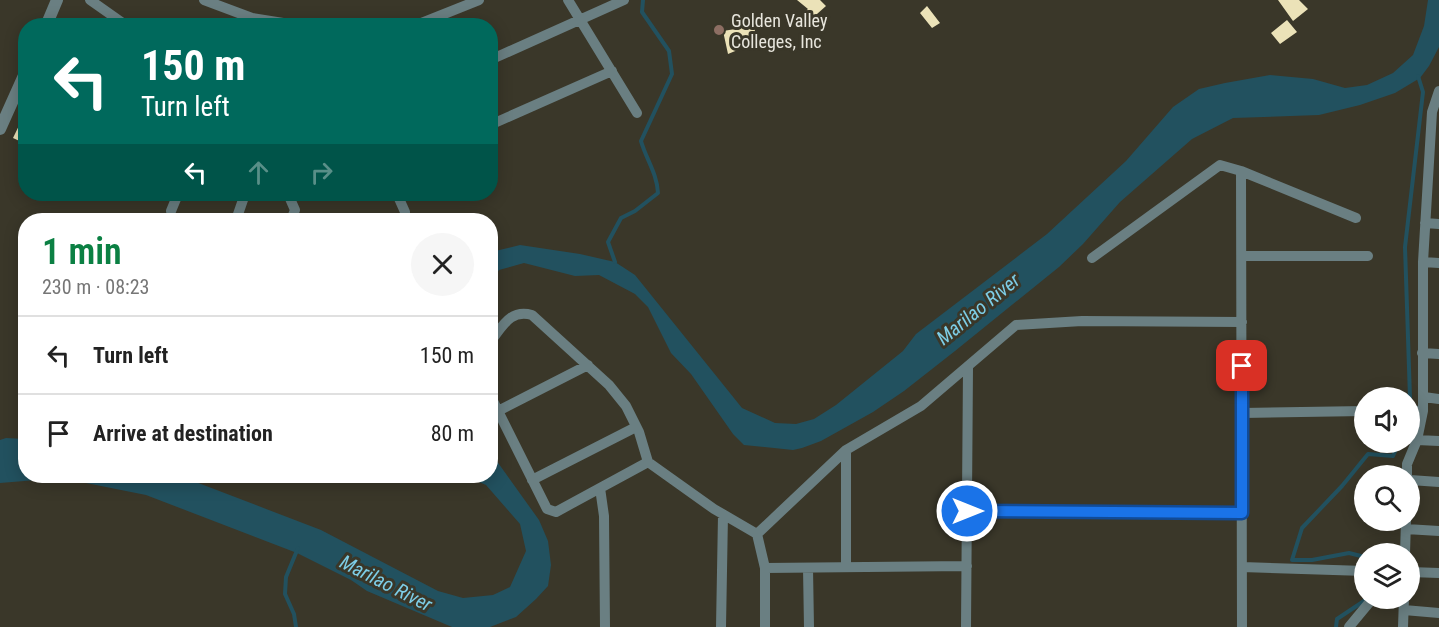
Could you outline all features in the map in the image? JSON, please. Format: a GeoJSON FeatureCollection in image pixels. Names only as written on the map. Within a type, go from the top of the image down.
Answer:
{"type":"FeatureCollection","features":[{"type":"Feature","properties":{"kind":"street"},"geometry":{"type":"LineString","coordinates":[[49,18],[57,0]]}},
{"type":"Feature","properties":{"kind":"street"},"geometry":{"type":"LineString","coordinates":[[90,0],[110,18]]}},
{"type":"Feature","properties":{"kind":"street"},"geometry":{"type":"LineString","coordinates":[[204,0],[242,18]]}},
{"type":"Feature","properties":{"kind":"street"},"geometry":{"type":"LineString","coordinates":[[434,18],[479,0]]}},
{"type":"Feature","properties":{"kind":"street"},"geometry":{"type":"LineString","coordinates":[[568,0],[637,113]]}},
{"type":"Feature","properties":{"kind":"street"},"geometry":{"type":"LineString","coordinates":[[498,56],[624,0]]}},
{"type":"Feature","properties":{"kind":"street"},"geometry":{"type":"LineString","coordinates":[[498,121],[612,71]]}},
{"type":"Feature","properties":{"kind":"street"},"geometry":{"type":"LineString","coordinates":[[1,126],[18,89]]}},
{"type":"Feature","properties":{"kind":"street"},"geometry":{"type":"LineString","coordinates":[[1420,426],[1424,398],[1422,353],[1425,223],[1434,176],[1435,129],[1432,112],[1439,91]]}},
{"type":"Feature","properties":{"kind":"street"},"geometry":{"type":"LineString","coordinates":[[1092,258],[1220,165],[1241,171],[1356,218]]}},
{"type":"Feature","properties":{"kind":"street"},"geometry":{"type":"LineString","coordinates":[[1241,171],[1242,627]]}},
{"type":"Feature","properties":{"kind":"street"},"geometry":{"type":"LineString","coordinates":[[171,211],[175,201]]}},
{"type":"Feature","properties":{"kind":"street"},"geometry":{"type":"LineString","coordinates":[[401,201],[405,212]]}},
{"type":"Feature","properties":{"kind":"street"},"geometry":{"type":"LineString","coordinates":[[1425,223],[1439,224]]}},
{"type":"Feature","properties":{"kind":"street"},"geometry":{"type":"LineString","coordinates":[[1242,256],[1368,256]]}},
{"type":"Feature","properties":{"kind":"street"},"geometry":{"type":"LineString","coordinates":[[1423,262],[1439,263]]}},
{"type":"Feature","properties":{"kind":"street"},"geometry":{"type":"LineString","coordinates":[[498,333],[513,315],[522,312],[532,315],[609,385],[626,406],[648,462],[723,515],[757,534],[765,568],[765,627]]}},
{"type":"Feature","properties":{"kind":"street"},"geometry":{"type":"LineString","coordinates":[[757,534],[846,450],[921,406],[1016,325],[1082,321],[1242,322]]}},
{"type":"Feature","properties":{"kind":"street"},"geometry":{"type":"LineString","coordinates":[[1422,353],[1439,354]]}},
{"type":"Feature","properties":{"kind":"street"},"geometry":{"type":"LineString","coordinates":[[588,365],[498,411],[547,509],[556,512],[648,462]]}},
{"type":"Feature","properties":{"kind":"street"},"geometry":{"type":"LineString","coordinates":[[966,627],[968,368]]}},
{"type":"Feature","properties":{"kind":"street"},"geometry":{"type":"LineString","coordinates":[[1424,398],[1439,399]]}},
{"type":"Feature","properties":{"kind":"street"},"geometry":{"type":"LineString","coordinates":[[1242,413],[1354,411]]}},
{"type":"Feature","properties":{"kind":"street"},"geometry":{"type":"LineString","coordinates":[[532,480],[636,427]]}},
{"type":"Feature","properties":{"kind":"street"},"geometry":{"type":"LineString","coordinates":[[1420,440],[1439,441]]}},
{"type":"Feature","properties":{"kind":"street"},"geometry":{"type":"LineString","coordinates":[[846,450],[846,567]]}},
{"type":"Feature","properties":{"kind":"street"},"geometry":{"type":"LineString","coordinates":[[1420,481],[1439,482]]}},
{"type":"Feature","properties":{"kind":"street"},"geometry":{"type":"LineString","coordinates":[[600,489],[603,516],[605,627]]}},
{"type":"Feature","properties":{"kind":"street"},"geometry":{"type":"LineString","coordinates":[[967,511],[1242,513]]}},
{"type":"Feature","properties":{"kind":"street"},"geometry":{"type":"LineString","coordinates":[[721,627],[723,515]]}},
{"type":"Feature","properties":{"kind":"street"},"geometry":{"type":"LineString","coordinates":[[1420,528],[1439,531]]}},
{"type":"Feature","properties":{"kind":"street"},"geometry":{"type":"LineString","coordinates":[[765,568],[967,566]]}},
{"type":"Feature","properties":{"kind":"street"},"geometry":{"type":"LineString","coordinates":[[1242,567],[1354,571]]}},
{"type":"Feature","properties":{"kind":"street"},"geometry":{"type":"LineString","coordinates":[[808,568],[809,627]]}},
{"type":"Feature","properties":{"kind":"street"},"geometry":{"type":"LineString","coordinates":[[1420,572],[1439,573]]}},
{"type":"Feature","properties":{"kind":"street"},"geometry":{"type":"LineString","coordinates":[[1348,627],[1363,609]]}},
{"type":"Feature","properties":{"kind":"street"},"geometry":{"type":"LineString","coordinates":[[1403,627],[1404,610],[1439,613]]}},
{"type":"Feature","properties":{"kind":"water","name":"Marilao River"},"geometry":{"type":"Polygon","coordinates":[[[1428,0],[1439,0],[1439,47],[1420,78],[1395,93],[1360,105],[1319,115],[1233,118],[1192,139],[1120,202],[1059,267],[955,351],[873,412],[821,441],[802,448],[793,450],[744,445],[733,434],[691,374],[671,353],[648,307],[635,294],[599,275],[575,276],[524,263],[498,272],[498,250],[520,245],[615,262],[635,275],[742,408],[775,423],[796,424],[814,419],[836,405],[903,351],[916,334],[1047,234],[1126,161],[1173,107],[1199,89],[1270,75],[1313,79],[1345,88],[1367,85],[1393,73],[1413,55],[1424,26],[1428,0]]]}},
{"type":"Feature","properties":{"kind":"water"},"geometry":{"type":"Polygon","coordinates":[[[18,439],[18,482],[0,483],[0,440],[18,439]]]}},
{"type":"Feature","properties":{"kind":"water","name":"Marilao River"},"geometry":{"type":"Polygon","coordinates":[[[498,463],[539,520],[548,541],[551,565],[548,586],[516,617],[490,627],[452,627],[367,591],[351,580],[297,553],[146,495],[86,483],[198,483],[321,530],[438,591],[463,598],[493,595],[510,587],[526,551],[520,524],[486,485],[481,483],[498,483],[498,463]]]}},
{"type":"Feature","properties":{"kind":"building"},"geometry":{"type":"Polygon","coordinates":[[[797,0],[820,0],[826,6],[808,22],[802,14],[808,9],[797,0]]]}},
{"type":"Feature","properties":{"kind":"building"},"geometry":{"type":"Polygon","coordinates":[[[1278,0],[1299,0],[1308,9],[1293,21],[1278,0]]]}},
{"type":"Feature","properties":{"kind":"building"},"geometry":{"type":"Polygon","coordinates":[[[927,6],[940,23],[932,28],[920,13],[927,6]]]}},
{"type":"Feature","properties":{"kind":"building"},"geometry":{"type":"Polygon","coordinates":[[[1287,20],[1297,32],[1280,44],[1271,33],[1287,20]]]}},
{"type":"Feature","properties":{"kind":"building"},"geometry":{"type":"Polygon","coordinates":[[[754,26],[757,42],[728,54],[723,31],[754,26]]]}},
{"type":"Feature","properties":{"kind":"building"},"geometry":{"type":"Polygon","coordinates":[[[18,128],[18,140],[13,138],[18,128]]]}},
{"type":"Feature","properties":{"kind":"waterway"},"geometry":{"type":"LineString","coordinates":[[615,262],[608,242],[621,218],[635,211],[658,193],[656,179],[641,141],[672,74],[669,51],[642,12],[643,0]]}},
{"type":"Feature","properties":{"kind":"waterway"},"geometry":{"type":"LineString","coordinates":[[1410,387],[1405,247],[1423,92],[1418,76]]}},
{"type":"Feature","properties":{"kind":"waterway"},"geometry":{"type":"LineString","coordinates":[[1354,554],[1349,553],[1312,560],[1292,560],[1302,528],[1342,486],[1368,454],[1393,456],[1394,453]]}},
{"type":"Feature","properties":{"kind":"waterway"},"geometry":{"type":"LineString","coordinates":[[296,627],[294,614],[285,594],[286,577],[298,548]]}},
{"type":"Feature","properties":{"kind":"waterway"},"geometry":{"type":"LineString","coordinates":[[1336,627],[1337,619],[1354,608]]}},
{"type":"Feature","properties":{"kind":"place","name":"Golden Valley Colleges, Inc"},"geometry":{"type":"Point","coordinates":[719,30]}},
{"type":"Feature","properties":{"kind":"route"},"geometry":{"type":"LineString","coordinates":[[967,511],[1242,513],[1242,366]]}}]}
